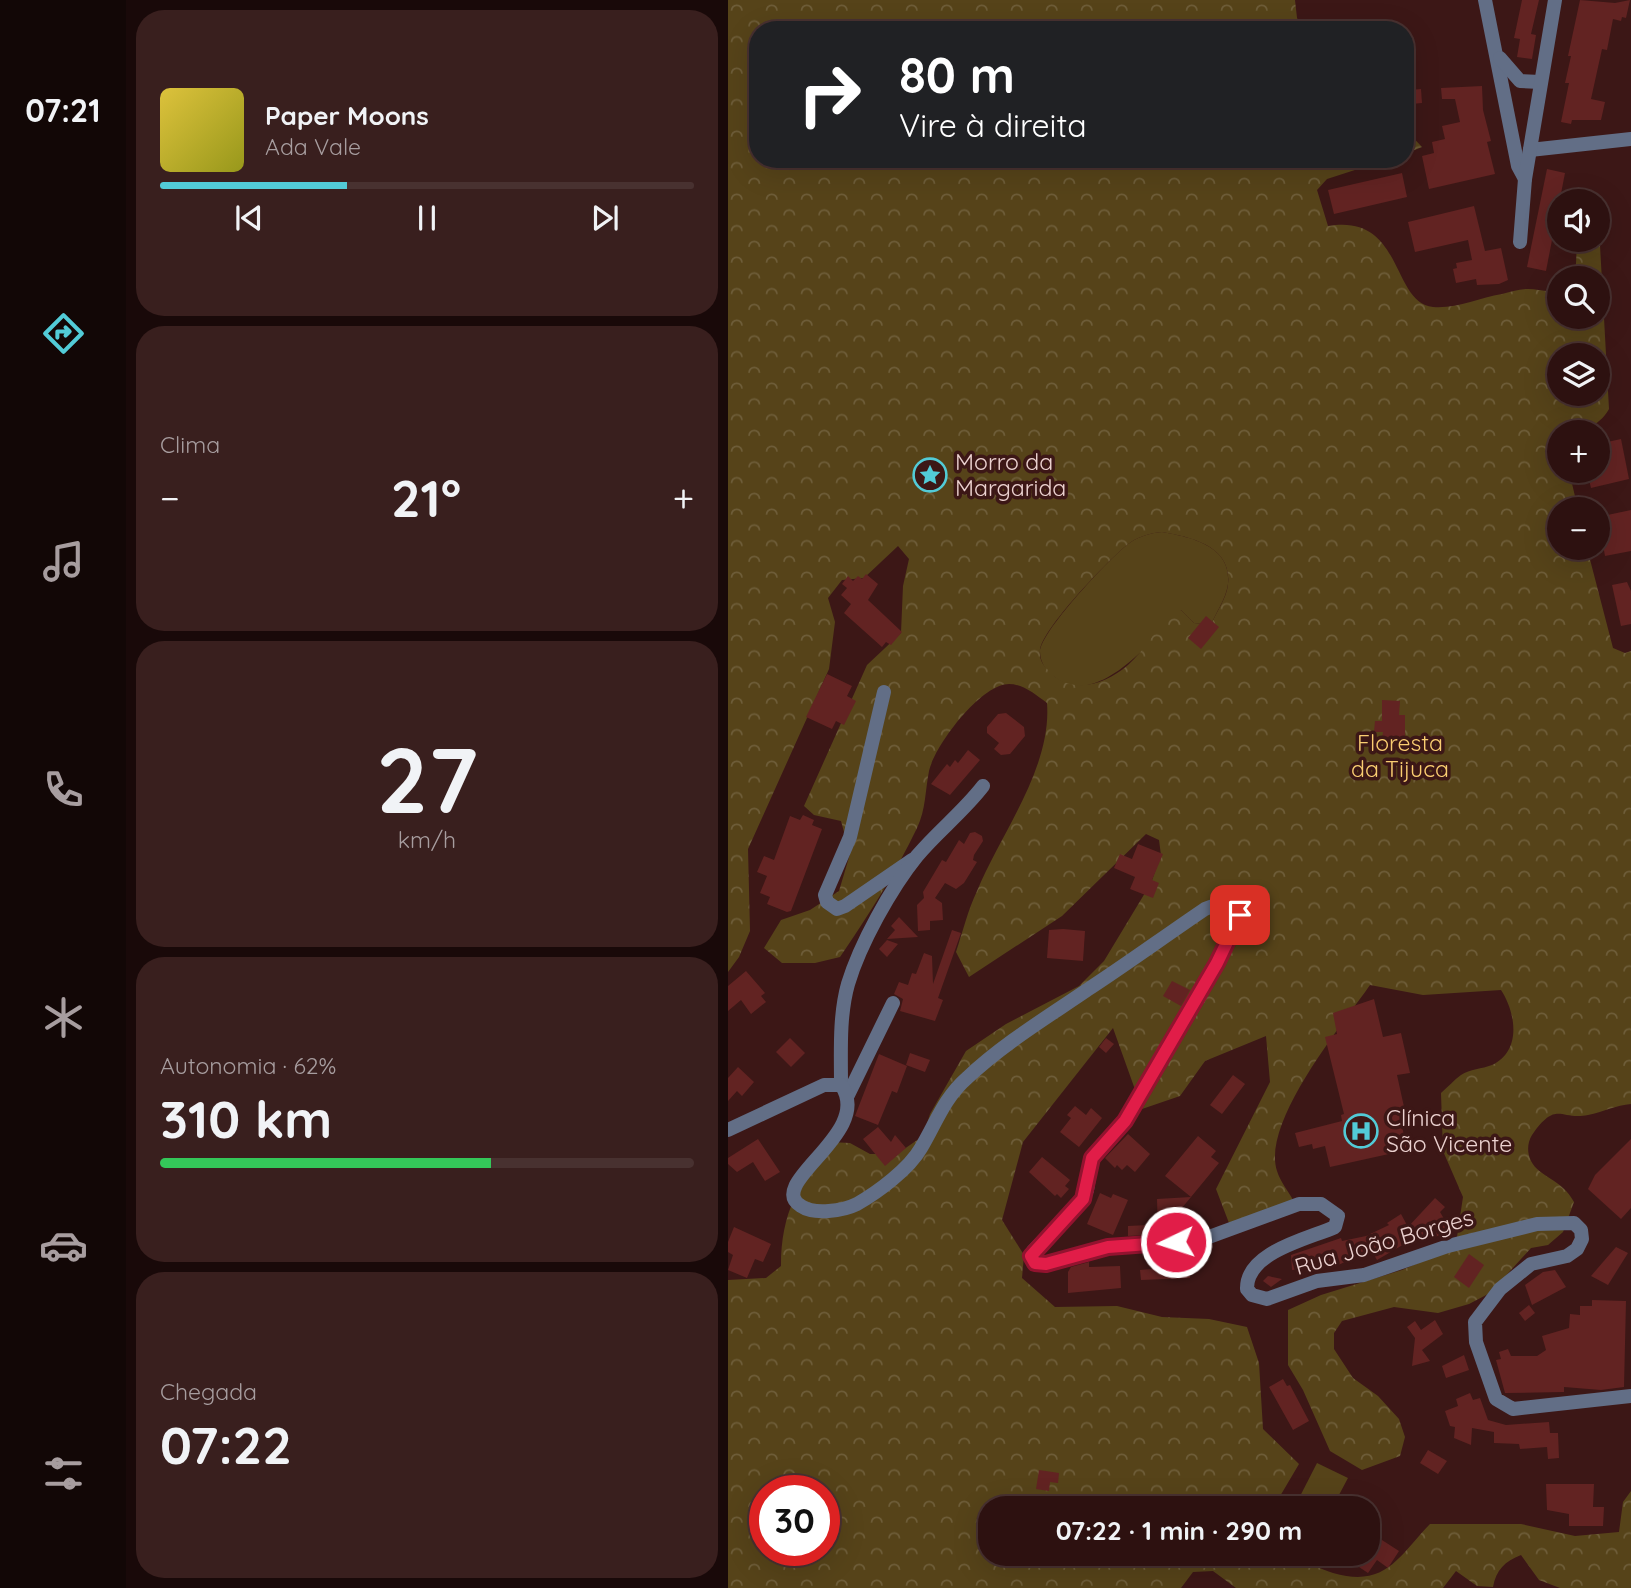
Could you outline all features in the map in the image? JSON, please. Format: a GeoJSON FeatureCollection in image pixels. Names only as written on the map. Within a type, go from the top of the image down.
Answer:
{"type":"FeatureCollection","features":[{"type":"Feature","properties":{"kind":"street"},"geometry":{"type":"LineString","coordinates":[[1485,0],[1518,166],[1525,179]]}},
{"type":"Feature","properties":{"kind":"street"},"geometry":{"type":"LineString","coordinates":[[1520,242],[1525,179],[1555,0]]}},
{"type":"Feature","properties":{"kind":"street"},"geometry":{"type":"LineString","coordinates":[[1498,56],[1520,81],[1540,82]]}},
{"type":"Feature","properties":{"kind":"street"},"geometry":{"type":"LineString","coordinates":[[1530,150],[1631,139]]}},
{"type":"Feature","properties":{"kind":"street"},"geometry":{"type":"LineString","coordinates":[[884,692],[855,821],[825,895],[827,902],[837,909],[845,906],[916,857],[965,810],[983,786]]}},
{"type":"Feature","properties":{"kind":"street"},"geometry":{"type":"LineString","coordinates":[[844,1090],[842,1018],[848,984],[867,938],[916,857]]}},
{"type":"Feature","properties":{"kind":"street","name":"Rua João Borges"},"geometry":{"type":"LineString","coordinates":[[844,1090],[847,1119],[841,1131],[803,1171],[795,1187],[796,1201],[801,1207],[820,1212],[856,1205],[903,1169],[920,1151],[942,1107],[956,1089],[1016,1038],[1205,909],[1220,904],[1237,908],[1240,915],[1238,923],[1125,1121],[1092,1158],[1083,1199],[1031,1256],[1035,1263],[1046,1264],[1108,1247],[1198,1241],[1299,1204],[1321,1205],[1333,1209],[1338,1216],[1335,1227],[1274,1253],[1250,1272],[1247,1289],[1252,1295],[1267,1299],[1317,1281],[1364,1275],[1448,1246],[1537,1224],[1574,1223],[1581,1230],[1582,1239],[1577,1249],[1567,1256],[1531,1264],[1500,1289],[1480,1312],[1474,1332],[1490,1388],[1496,1399],[1513,1409],[1631,1396]]}},
{"type":"Feature","properties":{"kind":"street"},"geometry":{"type":"LineString","coordinates":[[844,1090],[893,1003]]}},
{"type":"Feature","properties":{"kind":"street"},"geometry":{"type":"LineString","coordinates":[[728,1130],[824,1085],[844,1090]]}},
{"type":"Feature","properties":{"kind":"green space","name":"Floresta da Tijuca"},"geometry":{"type":"Polygon","coordinates":[[[728,0],[1295,0],[1299,21],[749,21],[749,168],[1361,168],[1327,179],[1317,190],[1328,226],[1353,226],[1371,233],[1384,245],[1410,291],[1420,302],[1442,307],[1521,290],[1547,291],[1547,329],[1605,329],[1605,343],[1547,343],[1547,406],[1609,406],[1609,409],[1601,420],[1547,420],[1547,483],[1572,483],[1575,497],[1547,497],[1547,560],[1590,560],[1613,648],[1625,653],[1631,651],[1631,1104],[1588,1115],[1553,1114],[1540,1124],[1529,1141],[1531,1161],[1539,1171],[1563,1188],[1574,1202],[1563,1232],[1548,1245],[1531,1248],[1490,1293],[1469,1304],[1438,1313],[1394,1307],[1342,1321],[1334,1333],[1334,1349],[1353,1378],[1378,1396],[1399,1419],[1405,1437],[1400,1456],[1362,1470],[1330,1451],[1303,1390],[1288,1365],[1288,1310],[1321,1295],[1402,1270],[1439,1254],[1457,1237],[1463,1197],[1443,1151],[1441,1093],[1461,1075],[1492,1065],[1508,1051],[1512,1041],[1513,1020],[1501,990],[1423,995],[1370,985],[1307,1074],[1281,1127],[1275,1151],[1277,1171],[1293,1200],[1229,1223],[1216,1189],[1270,1082],[1266,1036],[1205,1061],[1180,1096],[1142,1109],[1113,1028],[1023,1142],[1002,1220],[1024,1255],[1022,1278],[1055,1307],[1117,1306],[1162,1317],[1209,1319],[1247,1327],[1259,1363],[1263,1429],[1299,1464],[1280,1496],[978,1496],[978,1566],[1315,1566],[1351,1577],[1366,1576],[1379,1573],[1399,1558],[1430,1524],[1521,1524],[1575,1536],[1619,1532],[1623,1502],[1631,1491],[1631,1588],[1560,1588],[1539,1580],[1521,1555],[1502,1567],[1493,1587],[1477,1586],[1456,1571],[1443,1588],[1236,1588],[1213,1571],[1193,1572],[1181,1588],[728,1588],[728,1280],[766,1278],[781,1266],[788,1214],[801,1185],[830,1142],[850,1143],[870,1154],[897,1154],[923,1136],[930,1114],[966,1051],[1006,1024],[1079,986],[1104,961],[1151,883],[1161,855],[1159,840],[1146,834],[1062,916],[969,977],[956,952],[968,913],[987,869],[1023,800],[1042,752],[1046,727],[1047,703],[1034,693],[1014,684],[998,687],[973,705],[940,746],[929,771],[924,807],[917,828],[881,894],[840,957],[815,963],[782,963],[764,948],[781,920],[810,910],[839,891],[850,854],[841,821],[814,815],[804,806],[867,665],[901,633],[903,586],[909,559],[898,546],[864,578],[842,580],[828,598],[835,622],[829,669],[748,849],[750,931],[739,957],[728,972],[728,0]],[[1162,532],[1143,536],[1127,545],[1063,612],[1043,641],[1040,651],[1044,666],[1057,678],[1067,683],[1088,685],[1109,678],[1134,659],[1173,612],[1181,610],[1194,623],[1211,625],[1224,600],[1228,571],[1217,552],[1197,541],[1162,532]]]}},
{"type":"Feature","properties":{"kind":"green space"},"geometry":{"type":"Polygon","coordinates":[[[1414,139],[1422,147],[1414,150],[1414,139]]]}},
{"type":"Feature","properties":{"kind":"green space","name":"Floresta da Tijuca"},"geometry":{"type":"Polygon","coordinates":[[[1576,252],[1600,252],[1601,266],[1575,266],[1576,252]]]}},
{"type":"Feature","properties":{"kind":"green space"},"geometry":{"type":"Polygon","coordinates":[[[1162,532],[1197,541],[1217,552],[1223,561],[1228,571],[1227,590],[1211,625],[1194,623],[1181,610],[1141,652],[1107,678],[1090,685],[1072,685],[1053,676],[1043,663],[1040,652],[1043,642],[1063,613],[1127,545],[1143,536],[1162,532]]]}},
{"type":"Feature","properties":{"kind":"green space"},"geometry":{"type":"Polygon","coordinates":[[[1317,1463],[1348,1478],[1338,1496],[1300,1496],[1317,1463]]]}},
{"type":"Feature","properties":{"kind":"building"},"geometry":{"type":"Polygon","coordinates":[[[1522,0],[1539,0],[1531,34],[1536,35],[1532,59],[1517,57],[1520,39],[1514,38],[1522,0]]]}},
{"type":"Feature","properties":{"kind":"building"},"geometry":{"type":"Polygon","coordinates":[[[1580,0],[1615,3],[1630,0],[1626,18],[1622,17],[1621,21],[1613,19],[1607,50],[1602,49],[1591,99],[1605,102],[1601,120],[1572,120],[1571,124],[1561,122],[1569,83],[1565,83],[1571,56],[1568,56],[1580,0]]]}},
{"type":"Feature","properties":{"kind":"building"},"geometry":{"type":"Polygon","coordinates":[[[1482,86],[1483,110],[1491,141],[1487,142],[1495,174],[1429,189],[1422,156],[1434,153],[1432,142],[1445,139],[1442,126],[1460,122],[1455,99],[1442,99],[1441,88],[1482,86]]]}},
{"type":"Feature","properties":{"kind":"building"},"geometry":{"type":"Polygon","coordinates":[[[1421,89],[1422,103],[1414,104],[1414,90],[1421,89]]]}},
{"type":"Feature","properties":{"kind":"building"},"geometry":{"type":"Polygon","coordinates":[[[1547,169],[1565,173],[1562,189],[1547,189],[1547,252],[1550,252],[1546,271],[1527,267],[1547,169]]]}},
{"type":"Feature","properties":{"kind":"building"},"geometry":{"type":"Polygon","coordinates":[[[1402,173],[1407,197],[1334,214],[1328,190],[1402,173]]]}},
{"type":"Feature","properties":{"kind":"building"},"geometry":{"type":"Polygon","coordinates":[[[1474,206],[1485,251],[1501,248],[1508,280],[1499,284],[1477,285],[1476,279],[1456,283],[1453,269],[1457,268],[1456,263],[1472,260],[1468,240],[1415,252],[1408,222],[1474,206]]]}},
{"type":"Feature","properties":{"kind":"building"},"geometry":{"type":"Polygon","coordinates":[[[1621,439],[1629,479],[1591,488],[1590,483],[1610,483],[1610,441],[1621,439]]]}},
{"type":"Feature","properties":{"kind":"building"},"geometry":{"type":"Polygon","coordinates":[[[1631,510],[1631,551],[1610,555],[1610,514],[1631,510]]]}},
{"type":"Feature","properties":{"kind":"building"},"geometry":{"type":"Polygon","coordinates":[[[866,574],[878,584],[868,600],[902,632],[891,645],[886,642],[882,647],[844,613],[851,604],[841,595],[847,588],[842,584],[848,576],[853,581],[858,576],[862,579],[866,574]]]}},
{"type":"Feature","properties":{"kind":"building"},"geometry":{"type":"Polygon","coordinates":[[[1627,582],[1631,591],[1631,624],[1621,626],[1612,585],[1627,582]]]}},
{"type":"Feature","properties":{"kind":"building"},"geometry":{"type":"Polygon","coordinates":[[[1206,616],[1219,627],[1201,649],[1188,638],[1206,616]]]}},
{"type":"Feature","properties":{"kind":"building"},"geometry":{"type":"Polygon","coordinates":[[[827,674],[852,686],[847,696],[856,701],[844,725],[836,721],[832,729],[806,717],[827,674]]]}},
{"type":"Feature","properties":{"kind":"building"},"geometry":{"type":"Polygon","coordinates":[[[1382,700],[1400,701],[1399,715],[1405,715],[1405,740],[1382,739],[1383,732],[1374,732],[1375,721],[1382,721],[1382,700]]]}},
{"type":"Feature","properties":{"kind":"building"},"geometry":{"type":"Polygon","coordinates":[[[1006,713],[1024,727],[1025,736],[1010,754],[1001,755],[994,749],[999,743],[987,733],[987,727],[998,714],[1006,713]]]}},
{"type":"Feature","properties":{"kind":"building"},"geometry":{"type":"Polygon","coordinates":[[[968,750],[980,760],[950,795],[931,784],[947,764],[950,767],[955,760],[958,763],[968,750]]]}},
{"type":"Feature","properties":{"kind":"building"},"geometry":{"type":"Polygon","coordinates":[[[803,815],[814,820],[812,825],[822,829],[791,911],[787,912],[767,904],[770,897],[760,893],[767,876],[757,872],[764,856],[774,860],[790,816],[800,820],[803,815]]]}},
{"type":"Feature","properties":{"kind":"building"},"geometry":{"type":"Polygon","coordinates":[[[975,832],[982,836],[983,841],[974,855],[973,860],[977,862],[964,883],[956,889],[945,883],[935,898],[942,903],[943,920],[930,921],[930,930],[918,931],[917,905],[924,898],[923,892],[942,860],[946,862],[959,840],[964,844],[970,833],[975,832]]]}},
{"type":"Feature","properties":{"kind":"building"},"geometry":{"type":"Polygon","coordinates":[[[1138,844],[1163,854],[1152,880],[1159,883],[1153,898],[1130,889],[1135,877],[1114,868],[1120,854],[1132,859],[1138,844]]]}},
{"type":"Feature","properties":{"kind":"building"},"geometry":{"type":"Polygon","coordinates":[[[899,917],[918,937],[887,939],[895,930],[891,926],[899,917]]]}},
{"type":"Feature","properties":{"kind":"building"},"geometry":{"type":"Polygon","coordinates":[[[952,930],[961,933],[938,998],[943,1000],[935,1021],[900,1011],[903,999],[894,994],[899,982],[908,985],[912,973],[916,974],[924,953],[932,956],[933,984],[952,930]]]}},
{"type":"Feature","properties":{"kind":"building"},"geometry":{"type":"Polygon","coordinates":[[[1049,930],[1085,931],[1083,961],[1047,958],[1049,930]]]}},
{"type":"Feature","properties":{"kind":"building"},"geometry":{"type":"Polygon","coordinates":[[[887,940],[898,944],[887,957],[879,949],[887,940]]]}},
{"type":"Feature","properties":{"kind":"building"},"geometry":{"type":"Polygon","coordinates":[[[746,971],[765,993],[761,996],[766,1002],[751,1014],[741,1000],[728,1011],[728,986],[746,971]]]}},
{"type":"Feature","properties":{"kind":"building"},"geometry":{"type":"Polygon","coordinates":[[[1172,981],[1190,990],[1181,1006],[1163,996],[1172,981]]]}},
{"type":"Feature","properties":{"kind":"building"},"geometry":{"type":"Polygon","coordinates":[[[1374,999],[1383,1037],[1401,1033],[1410,1073],[1397,1075],[1408,1125],[1402,1126],[1407,1150],[1330,1167],[1325,1146],[1313,1149],[1312,1144],[1299,1147],[1295,1133],[1342,1121],[1341,1115],[1344,1114],[1325,1037],[1337,1034],[1333,1013],[1374,999]]]}},
{"type":"Feature","properties":{"kind":"building"},"geometry":{"type":"Polygon","coordinates":[[[790,1038],[805,1053],[791,1067],[776,1052],[790,1038]]]}},
{"type":"Feature","properties":{"kind":"building"},"geometry":{"type":"Polygon","coordinates":[[[1106,1038],[1114,1044],[1106,1053],[1099,1047],[1106,1038]]]}},
{"type":"Feature","properties":{"kind":"building"},"geometry":{"type":"Polygon","coordinates":[[[910,1053],[930,1060],[925,1072],[906,1065],[910,1053]]]}},
{"type":"Feature","properties":{"kind":"building"},"geometry":{"type":"Polygon","coordinates":[[[879,1054],[907,1066],[897,1093],[892,1091],[878,1125],[855,1116],[879,1054]]]}},
{"type":"Feature","properties":{"kind":"building"},"geometry":{"type":"Polygon","coordinates":[[[738,1067],[754,1082],[742,1096],[737,1091],[728,1101],[728,1078],[738,1067]]]}},
{"type":"Feature","properties":{"kind":"building"},"geometry":{"type":"Polygon","coordinates":[[[1233,1075],[1245,1084],[1222,1114],[1210,1105],[1233,1075]]]}},
{"type":"Feature","properties":{"kind":"building"},"geometry":{"type":"Polygon","coordinates":[[[1075,1106],[1086,1115],[1091,1108],[1102,1118],[1079,1147],[1060,1132],[1071,1118],[1067,1115],[1075,1106]]]}},
{"type":"Feature","properties":{"kind":"building"},"geometry":{"type":"Polygon","coordinates":[[[878,1127],[891,1142],[895,1135],[906,1148],[885,1166],[863,1139],[878,1127]]]}},
{"type":"Feature","properties":{"kind":"building"},"geometry":{"type":"Polygon","coordinates":[[[1128,1134],[1150,1154],[1135,1172],[1127,1165],[1122,1170],[1117,1165],[1115,1168],[1105,1158],[1128,1134]]]}},
{"type":"Feature","properties":{"kind":"building"},"geometry":{"type":"Polygon","coordinates":[[[1198,1136],[1216,1151],[1211,1157],[1219,1163],[1191,1197],[1165,1176],[1198,1136]]]}},
{"type":"Feature","properties":{"kind":"building"},"geometry":{"type":"Polygon","coordinates":[[[758,1139],[780,1172],[765,1181],[753,1162],[737,1172],[728,1164],[728,1158],[758,1139]]]}},
{"type":"Feature","properties":{"kind":"building"},"geometry":{"type":"Polygon","coordinates":[[[1631,1139],[1631,1208],[1621,1219],[1588,1189],[1595,1175],[1631,1139]]]}},
{"type":"Feature","properties":{"kind":"building"},"geometry":{"type":"Polygon","coordinates":[[[1042,1157],[1070,1180],[1065,1186],[1069,1189],[1061,1198],[1057,1194],[1055,1196],[1029,1172],[1042,1157]]]}},
{"type":"Feature","properties":{"kind":"building"},"geometry":{"type":"Polygon","coordinates":[[[1100,1193],[1111,1198],[1113,1194],[1128,1200],[1113,1235],[1087,1224],[1100,1193]]]}},
{"type":"Feature","properties":{"kind":"building"},"geometry":{"type":"Polygon","coordinates":[[[1191,1197],[1176,1215],[1191,1215],[1191,1232],[1158,1234],[1157,1199],[1191,1197]]]}},
{"type":"Feature","properties":{"kind":"building"},"geometry":{"type":"Polygon","coordinates":[[[1435,1198],[1445,1207],[1440,1212],[1450,1229],[1434,1238],[1430,1233],[1423,1240],[1418,1236],[1377,1260],[1373,1253],[1363,1257],[1362,1254],[1334,1267],[1292,1270],[1291,1255],[1341,1238],[1342,1241],[1366,1236],[1389,1225],[1387,1223],[1401,1214],[1408,1227],[1435,1198]]]}},
{"type":"Feature","properties":{"kind":"building"},"geometry":{"type":"Polygon","coordinates":[[[1148,1225],[1148,1235],[1128,1236],[1128,1226],[1148,1225]]]}},
{"type":"Feature","properties":{"kind":"building"},"geometry":{"type":"Polygon","coordinates":[[[734,1227],[771,1244],[763,1262],[755,1259],[747,1278],[728,1270],[733,1255],[728,1252],[728,1242],[734,1227]]]}},
{"type":"Feature","properties":{"kind":"building"},"geometry":{"type":"Polygon","coordinates":[[[1616,1247],[1628,1253],[1608,1285],[1591,1276],[1616,1247]]]}},
{"type":"Feature","properties":{"kind":"building"},"geometry":{"type":"Polygon","coordinates":[[[1469,1254],[1484,1265],[1469,1288],[1454,1277],[1469,1254]]]}},
{"type":"Feature","properties":{"kind":"building"},"geometry":{"type":"Polygon","coordinates":[[[1089,1262],[1089,1267],[1120,1266],[1121,1288],[1068,1293],[1068,1272],[1071,1267],[1089,1262]]]}},
{"type":"Feature","properties":{"kind":"building"},"geometry":{"type":"Polygon","coordinates":[[[1189,1262],[1190,1278],[1141,1280],[1140,1270],[1152,1269],[1151,1266],[1157,1263],[1189,1262]]]}},
{"type":"Feature","properties":{"kind":"building"},"geometry":{"type":"Polygon","coordinates":[[[1555,1270],[1566,1287],[1532,1305],[1525,1285],[1543,1272],[1555,1270]]]}},
{"type":"Feature","properties":{"kind":"building"},"geometry":{"type":"Polygon","coordinates":[[[1268,1276],[1282,1279],[1271,1287],[1263,1281],[1268,1276]]]}},
{"type":"Feature","properties":{"kind":"building"},"geometry":{"type":"Polygon","coordinates":[[[1592,1300],[1626,1301],[1624,1387],[1601,1390],[1564,1387],[1564,1392],[1505,1393],[1496,1360],[1501,1359],[1499,1352],[1508,1349],[1511,1356],[1537,1356],[1546,1350],[1542,1336],[1569,1328],[1570,1314],[1580,1315],[1580,1306],[1592,1306],[1592,1300]]]}},
{"type":"Feature","properties":{"kind":"building"},"geometry":{"type":"Polygon","coordinates":[[[1529,1305],[1535,1313],[1525,1321],[1519,1313],[1529,1305]]]}},
{"type":"Feature","properties":{"kind":"building"},"geometry":{"type":"Polygon","coordinates":[[[1435,1320],[1443,1334],[1422,1350],[1430,1361],[1412,1366],[1415,1338],[1407,1327],[1415,1321],[1421,1330],[1435,1320]]]}},
{"type":"Feature","properties":{"kind":"building"},"geometry":{"type":"Polygon","coordinates":[[[1464,1355],[1469,1370],[1446,1378],[1442,1366],[1464,1355]]]}},
{"type":"Feature","properties":{"kind":"building"},"geometry":{"type":"Polygon","coordinates":[[[1283,1379],[1287,1386],[1290,1385],[1309,1421],[1293,1430],[1269,1387],[1283,1379]]]}},
{"type":"Feature","properties":{"kind":"building"},"geometry":{"type":"Polygon","coordinates":[[[1470,1393],[1473,1400],[1480,1398],[1488,1420],[1506,1425],[1549,1422],[1550,1433],[1558,1433],[1559,1458],[1548,1459],[1547,1447],[1520,1449],[1519,1444],[1494,1443],[1494,1432],[1472,1428],[1471,1445],[1454,1438],[1455,1427],[1450,1426],[1445,1411],[1458,1406],[1456,1399],[1470,1393]]]}},
{"type":"Feature","properties":{"kind":"building"},"geometry":{"type":"Polygon","coordinates":[[[1428,1450],[1447,1461],[1438,1474],[1420,1463],[1428,1450]]]}},
{"type":"Feature","properties":{"kind":"building"},"geometry":{"type":"Polygon","coordinates":[[[1039,1470],[1059,1473],[1058,1483],[1050,1482],[1049,1491],[1036,1489],[1039,1470]]]}},
{"type":"Feature","properties":{"kind":"building"},"geometry":{"type":"Polygon","coordinates":[[[1546,1484],[1594,1484],[1593,1507],[1604,1507],[1603,1526],[1569,1526],[1569,1514],[1547,1510],[1546,1484]]]}},
{"type":"Feature","properties":{"kind":"building"},"geometry":{"type":"Polygon","coordinates":[[[1380,1539],[1399,1551],[1388,1568],[1380,1562],[1380,1539]]]}},
{"type":"Feature","properties":{"kind":"building"},"geometry":{"type":"Polygon","coordinates":[[[1358,1566],[1373,1566],[1368,1573],[1358,1566]]]}},
{"type":"Feature","properties":{"kind":"place","name":"Morro da Margarida"},"geometry":{"type":"Point","coordinates":[930,475]}},
{"type":"Feature","properties":{"kind":"place","name":"Clínica São Vicente"},"geometry":{"type":"Point","coordinates":[1361,1131]}},
{"type":"Feature","properties":{"kind":"route"},"geometry":{"type":"LineString","coordinates":[[1176,1242],[1108,1247],[1046,1264],[1035,1263],[1031,1256],[1083,1199],[1092,1158],[1125,1121],[1217,963],[1240,915]]}}]}
